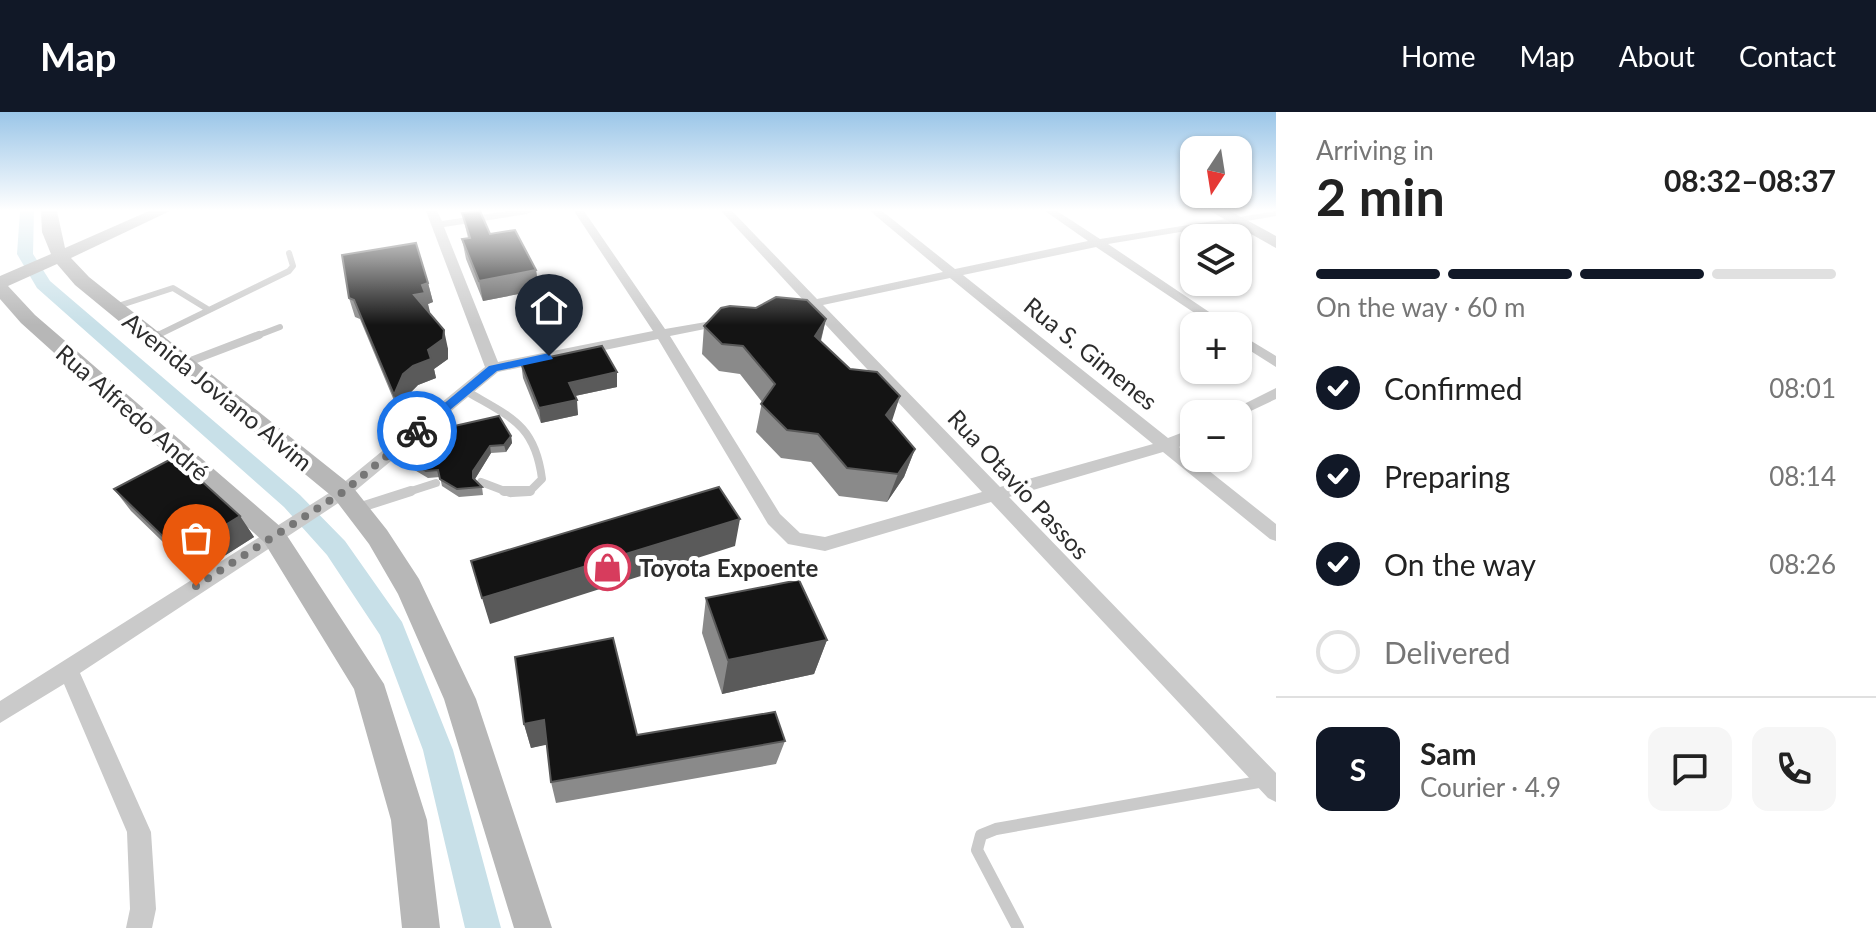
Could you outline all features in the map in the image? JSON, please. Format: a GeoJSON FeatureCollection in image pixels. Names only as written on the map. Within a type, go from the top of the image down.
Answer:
{"type":"FeatureCollection","features":[{"type":"Feature","properties":{"kind":"main road"},"geometry":{"type":"LineString","coordinates":[[53,249],[56,258]]}},
{"type":"Feature","properties":{"kind":"main road"},"geometry":{"type":"LineString","coordinates":[[4,283],[77,249]]}},
{"type":"Feature","properties":{"kind":"main road"},"geometry":{"type":"LineString","coordinates":[[56,258],[72,261],[83,249]]}},
{"type":"Feature","properties":{"kind":"main road","name":"Avenida Joviano Alvim"},"geometry":{"type":"LineString","coordinates":[[56,258],[372,525],[418,603],[477,752],[533,928]]}},
{"type":"Feature","properties":{"kind":"main road","name":"Rua Alfredo André"},"geometry":{"type":"LineString","coordinates":[[4,283],[28,319],[278,532],[368,684],[409,820],[421,928]]}},
{"type":"Feature","properties":{"kind":"street"},"geometry":{"type":"LineString","coordinates":[[446,249],[493,368]]}},
{"type":"Feature","properties":{"kind":"street"},"geometry":{"type":"LineString","coordinates":[[605,249],[661,333],[774,519],[795,539],[825,544],[997,497],[1180,439]]}},
{"type":"Feature","properties":{"kind":"street","name":"Rua Otavio Passos"},"geometry":{"type":"LineString","coordinates":[[764,249],[1272,785]]}},
{"type":"Feature","properties":{"kind":"street","name":"Rua S. Gimenes"},"geometry":{"type":"LineString","coordinates":[[924,249],[1276,534]]}},
{"type":"Feature","properties":{"kind":"street"},"geometry":{"type":"LineString","coordinates":[[770,312],[1069,249]]}},
{"type":"Feature","properties":{"kind":"street"},"geometry":{"type":"LineString","coordinates":[[1111,249],[1203,312]]}},
{"type":"Feature","properties":{"kind":"street"},"geometry":{"type":"LineString","coordinates":[[0,713],[69,671],[278,532],[341,501],[493,368],[739,318]]}},
{"type":"Feature","properties":{"kind":"street"},"geometry":{"type":"LineString","coordinates":[[1252,347],[1276,363]]}},
{"type":"Feature","properties":{"kind":"street"},"geometry":{"type":"LineString","coordinates":[[1252,404],[1276,393]]}},
{"type":"Feature","properties":{"kind":"street"},"geometry":{"type":"LineString","coordinates":[[69,671],[139,832],[143,909],[139,928]]}},
{"type":"Feature","properties":{"kind":"lane"},"geometry":{"type":"LineString","coordinates":[[152,338],[289,271],[293,266],[289,253]]}},
{"type":"Feature","properties":{"kind":"lane"},"geometry":{"type":"LineString","coordinates":[[114,307],[173,288],[209,310]]}},
{"type":"Feature","properties":{"kind":"lane"},"geometry":{"type":"LineString","coordinates":[[183,364],[280,327]]}},
{"type":"Feature","properties":{"kind":"lane"},"geometry":{"type":"LineString","coordinates":[[466,391],[526,428],[537,442],[540,455],[542,479],[529,492],[510,493],[481,482]]}},
{"type":"Feature","properties":{"kind":"lane"},"geometry":{"type":"LineString","coordinates":[[341,501],[436,483]]}},
{"type":"Feature","properties":{"kind":"lane"},"geometry":{"type":"LineString","coordinates":[[1018,928],[977,850],[981,835],[996,829],[1272,785]]}},
{"type":"Feature","properties":{"kind":"building"},"geometry":{"type":"Polygon","coordinates":[[[379,249],[418,249],[428,283],[422,285],[425,293],[414,295],[444,330],[443,339],[428,350],[431,359],[403,374],[394,395],[354,300],[349,298],[342,255],[379,249]]]}},
{"type":"Feature","properties":{"kind":"building"},"geometry":{"type":"Polygon","coordinates":[[[466,249],[525,249],[536,270],[479,281],[466,249]]]}},
{"type":"Feature","properties":{"kind":"building"},"geometry":{"type":"Polygon","coordinates":[[[776,297],[807,300],[826,319],[815,336],[850,369],[877,372],[900,396],[886,415],[915,449],[898,474],[847,468],[818,434],[787,430],[761,404],[775,384],[743,346],[722,344],[704,326],[721,308],[756,308],[776,297]]]}},
{"type":"Feature","properties":{"kind":"building"},"geometry":{"type":"Polygon","coordinates":[[[602,346],[617,372],[569,383],[577,400],[539,408],[521,363],[602,346]]]}},
{"type":"Feature","properties":{"kind":"building"},"geometry":{"type":"Polygon","coordinates":[[[499,416],[511,436],[504,445],[490,446],[473,471],[473,478],[482,487],[457,489],[440,479],[438,470],[426,471],[403,458],[441,424],[450,427],[499,416]]]}},
{"type":"Feature","properties":{"kind":"building"},"geometry":{"type":"Polygon","coordinates":[[[175,457],[240,516],[180,553],[114,489],[175,457]]]}},
{"type":"Feature","properties":{"kind":"building"},"geometry":{"type":"Polygon","coordinates":[[[719,487],[740,519],[482,598],[471,561],[719,487]]]}},
{"type":"Feature","properties":{"kind":"building"},"geometry":{"type":"Polygon","coordinates":[[[799,580],[827,640],[728,660],[706,598],[799,580]]]}},
{"type":"Feature","properties":{"kind":"building"},"geometry":{"type":"Polygon","coordinates":[[[613,638],[637,735],[775,712],[785,741],[551,782],[544,720],[524,724],[515,657],[613,638]]]}},
{"type":"Feature","properties":{"kind":"waterway"},"geometry":{"type":"LineString","coordinates":[[25,249],[25,254],[43,284],[292,501],[336,548],[392,630],[438,750],[483,928]]}},
{"type":"Feature","properties":{"kind":"way so far"},"geometry":{"type":"LineString","coordinates":[[196,586],[343,492],[417,431]]}},
{"type":"Feature","properties":{"kind":"place","name":"Toyota Expoente"},"geometry":{"type":"Point","coordinates":[608,567]}},
{"type":"Feature","properties":{"kind":"route"},"geometry":{"type":"LineString","coordinates":[[417,431],[493,368],[549,356]]}}]}
